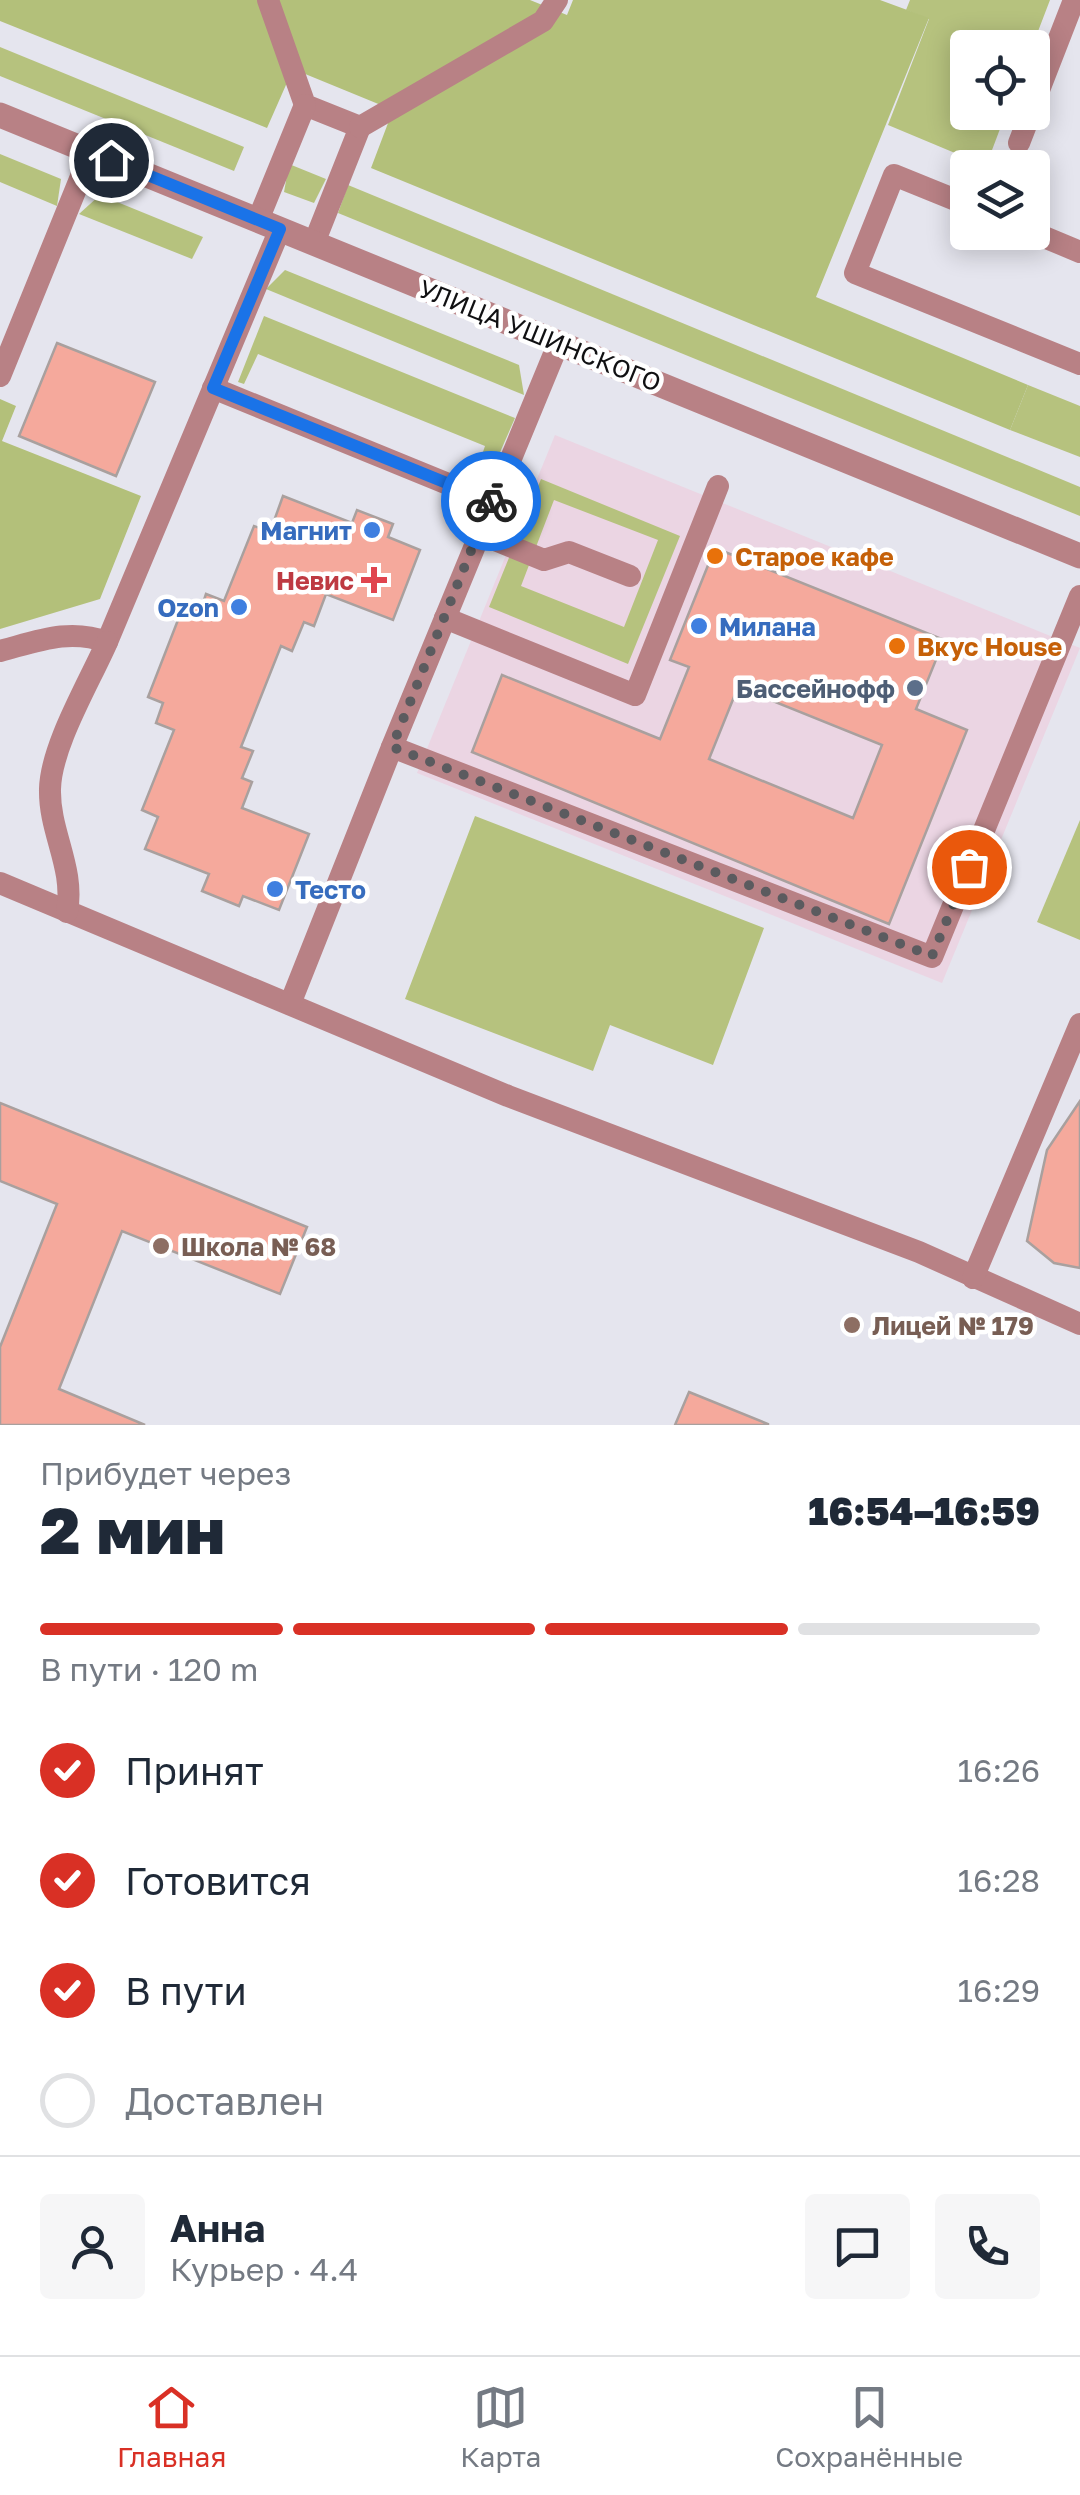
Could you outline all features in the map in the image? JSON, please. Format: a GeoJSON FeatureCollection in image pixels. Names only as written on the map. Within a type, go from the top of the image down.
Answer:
{"type":"FeatureCollection","features":[{"type":"Feature","properties":{"kind":"street","name":"УЛИЦА УШИНСКОГО"},"geometry":{"type":"LineString","coordinates":[[0,114],[1080,556]]}},
{"type":"Feature","properties":{"kind":"lane"},"geometry":{"type":"LineString","coordinates":[[67,912],[72,885],[52,819],[50,786],[58,755],[213,388],[305,104],[268,0]]}},
{"type":"Feature","properties":{"kind":"lane"},"geometry":{"type":"LineString","coordinates":[[314,242],[360,127],[544,20],[556,0]]}},
{"type":"Feature","properties":{"kind":"lane"},"geometry":{"type":"LineString","coordinates":[[1050,63],[1074,0]]}},
{"type":"Feature","properties":{"kind":"lane"},"geometry":{"type":"LineString","coordinates":[[305,104],[360,127]]}},
{"type":"Feature","properties":{"kind":"lane"},"geometry":{"type":"LineString","coordinates":[[1019,143],[1024,130]]}},
{"type":"Feature","properties":{"kind":"lane"},"geometry":{"type":"LineString","coordinates":[[0,376],[91,152]]}},
{"type":"Feature","properties":{"kind":"lane"},"geometry":{"type":"LineString","coordinates":[[950,198],[894,175],[855,273],[1080,364]]}},
{"type":"Feature","properties":{"kind":"lane"},"geometry":{"type":"LineString","coordinates":[[1050,240],[1080,252]]}},
{"type":"Feature","properties":{"kind":"lane"},"geometry":{"type":"LineString","coordinates":[[290,1004],[558,342]]}},
{"type":"Feature","properties":{"kind":"lane"},"geometry":{"type":"LineString","coordinates":[[213,388],[492,502]]}},
{"type":"Feature","properties":{"kind":"lane"},"geometry":{"type":"LineString","coordinates":[[445,618],[635,695],[718,486]]}},
{"type":"Feature","properties":{"kind":"lane"},"geometry":{"type":"LineString","coordinates":[[478,533],[544,560],[569,552],[630,576]]}},
{"type":"Feature","properties":{"kind":"lane"},"geometry":{"type":"LineString","coordinates":[[392,747],[932,956],[1080,596]]}},
{"type":"Feature","properties":{"kind":"lane"},"geometry":{"type":"LineString","coordinates":[[0,651],[61,634],[86,634],[107,642]]}},
{"type":"Feature","properties":{"kind":"lane"},"geometry":{"type":"LineString","coordinates":[[0,883],[508,1096],[826,1216],[1080,1324]]}},
{"type":"Feature","properties":{"kind":"lane"},"geometry":{"type":"LineString","coordinates":[[973,1278],[1080,1024]]}},
{"type":"Feature","properties":{"kind":"shaded area"},"geometry":{"type":"Polygon","coordinates":[[[555,435],[1080,648],[942,983],[417,773],[555,435]]]}},
{"type":"Feature","properties":{"kind":"green space"},"geometry":{"type":"Polygon","coordinates":[[[0,0],[530,0],[567,15],[573,0],[880,0],[929,18],[816,297],[1028,385],[1010,430],[371,168],[393,110],[293,69],[267,128],[0,21],[0,0]]]}},
{"type":"Feature","properties":{"kind":"green space"},"geometry":{"type":"Polygon","coordinates":[[[910,0],[1050,0],[1039,30],[950,30],[950,130],[1000,130],[992,150],[950,151],[888,125],[929,19],[906,10],[910,0]]]}},
{"type":"Feature","properties":{"kind":"green space"},"geometry":{"type":"Polygon","coordinates":[[[0,47],[244,147],[234,171],[0,76],[0,47]]]}},
{"type":"Feature","properties":{"kind":"green space"},"geometry":{"type":"Polygon","coordinates":[[[0,154],[61,179],[57,206],[0,182],[0,154]]]}},
{"type":"Feature","properties":{"kind":"green space"},"geometry":{"type":"Polygon","coordinates":[[[289,164],[326,179],[314,203],[284,192],[289,164]]]}},
{"type":"Feature","properties":{"kind":"green space"},"geometry":{"type":"Polygon","coordinates":[[[348,185],[1080,487],[1080,516],[338,213],[348,185]]]}},
{"type":"Feature","properties":{"kind":"green space"},"geometry":{"type":"Polygon","coordinates":[[[100,195],[203,237],[192,259],[79,214],[100,195]]]}},
{"type":"Feature","properties":{"kind":"green space"},"geometry":{"type":"Polygon","coordinates":[[[285,270],[519,365],[524,395],[266,289],[285,270]]]}},
{"type":"Feature","properties":{"kind":"green space"},"geometry":{"type":"Polygon","coordinates":[[[264,316],[515,418],[494,466],[473,481],[485,446],[258,354],[244,384],[238,382],[264,316]]]}},
{"type":"Feature","properties":{"kind":"green space"},"geometry":{"type":"Polygon","coordinates":[[[1028,385],[1080,406],[1080,457],[1010,430],[1028,385]]]}},
{"type":"Feature","properties":{"kind":"green space"},"geometry":{"type":"Polygon","coordinates":[[[0,399],[16,406],[2,441],[141,496],[100,599],[0,629],[0,399]]]}},
{"type":"Feature","properties":{"kind":"green space"},"geometry":{"type":"Polygon","coordinates":[[[541,479],[680,536],[628,664],[489,607],[541,479]],[[554,500],[521,586],[624,627],[658,540],[554,500]]]}},
{"type":"Feature","properties":{"kind":"green space"},"geometry":{"type":"Polygon","coordinates":[[[475,816],[764,928],[713,1065],[610,1025],[593,1071],[405,999],[475,816]]]}},
{"type":"Feature","properties":{"kind":"green space"},"geometry":{"type":"Polygon","coordinates":[[[1080,820],[1080,940],[1037,922],[1080,820]]]}},
{"type":"Feature","properties":{"kind":"building"},"geometry":{"type":"Polygon","coordinates":[[[57,343],[155,382],[116,476],[19,436],[57,343]]]}},
{"type":"Feature","properties":{"kind":"building"},"geometry":{"type":"Polygon","coordinates":[[[283,496],[352,523],[357,510],[393,524],[388,537],[420,550],[393,620],[326,594],[314,626],[304,622],[292,651],[281,646],[241,747],[253,751],[242,778],[252,782],[242,808],[309,834],[279,910],[243,896],[239,906],[202,891],[209,874],[145,849],[158,817],[142,810],[174,730],[156,723],[163,703],[148,697],[185,602],[201,609],[206,594],[224,601],[254,526],[270,532],[283,496]]]}},
{"type":"Feature","properties":{"kind":"building"},"geometry":{"type":"Polygon","coordinates":[[[715,548],[944,640],[916,709],[967,730],[889,924],[472,752],[502,675],[660,739],[689,667],[670,660],[715,548]],[[738,687],[709,759],[853,818],[882,745],[738,687]]]}},
{"type":"Feature","properties":{"kind":"building"},"geometry":{"type":"Polygon","coordinates":[[[1080,1101],[1080,1268],[1054,1263],[1027,1241],[1047,1150],[1080,1101]]]}},
{"type":"Feature","properties":{"kind":"building"},"geometry":{"type":"Polygon","coordinates":[[[0,1103],[307,1227],[280,1294],[122,1231],[59,1389],[145,1425],[0,1425],[0,1347],[57,1204],[0,1181],[0,1103]]]}},
{"type":"Feature","properties":{"kind":"building"},"geometry":{"type":"Polygon","coordinates":[[[689,1392],[768,1424],[768,1425],[675,1425],[689,1392]]]}},
{"type":"Feature","properties":{"kind":"way so far"},"geometry":{"type":"LineString","coordinates":[[491,501],[392,747],[846,926],[932,956],[969,867]]}},
{"type":"Feature","properties":{"kind":"place","name":"Магнит"},"geometry":{"type":"Point","coordinates":[372,530]}},
{"type":"Feature","properties":{"kind":"place","name":"Старое кафе"},"geometry":{"type":"Point","coordinates":[715,556]}},
{"type":"Feature","properties":{"kind":"place","name":"Невис"},"geometry":{"type":"Point","coordinates":[374,580]}},
{"type":"Feature","properties":{"kind":"place","name":"Ozon"},"geometry":{"type":"Point","coordinates":[239,607]}},
{"type":"Feature","properties":{"kind":"place","name":"Милана"},"geometry":{"type":"Point","coordinates":[699,626]}},
{"type":"Feature","properties":{"kind":"place","name":"Вкус House"},"geometry":{"type":"Point","coordinates":[897,646]}},
{"type":"Feature","properties":{"kind":"place","name":"Бассейнофф"},"geometry":{"type":"Point","coordinates":[915,688]}},
{"type":"Feature","properties":{"kind":"place","name":"Тесто"},"geometry":{"type":"Point","coordinates":[275,889]}},
{"type":"Feature","properties":{"kind":"place","name":"Школа № 68"},"geometry":{"type":"Point","coordinates":[161,1246]}},
{"type":"Feature","properties":{"kind":"place","name":"Лицей № 179"},"geometry":{"type":"Point","coordinates":[852,1325]}},
{"type":"Feature","properties":{"kind":"route"},"geometry":{"type":"LineString","coordinates":[[111,160],[280,229],[213,388],[491,501]]}}]}
